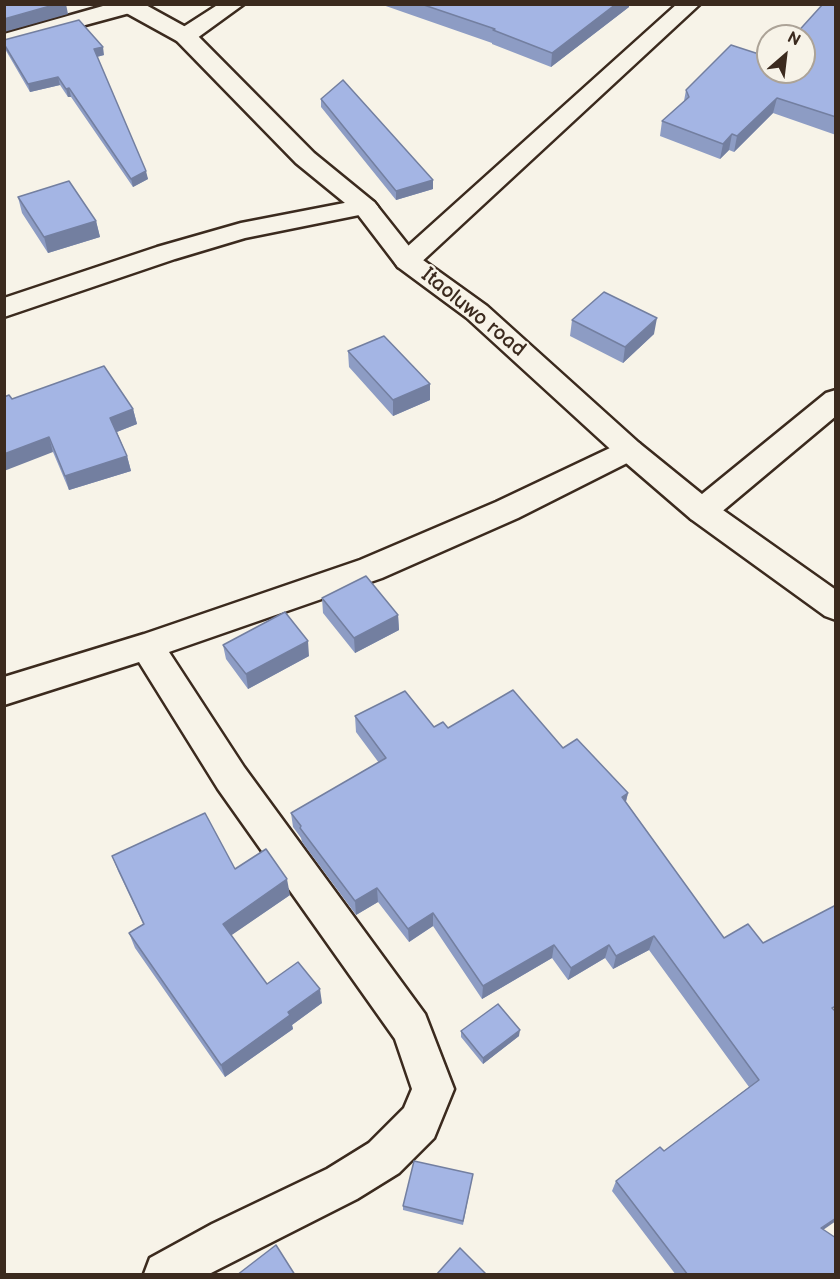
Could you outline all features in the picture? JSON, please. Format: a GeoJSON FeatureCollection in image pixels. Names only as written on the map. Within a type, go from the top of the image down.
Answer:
{"type":"FeatureCollection","features":[{"type":"Feature","properties":{"kind":"street"},"geometry":{"type":"LineString","coordinates":[[185,36],[234,4]]}},
{"type":"Feature","properties":{"kind":"street"},"geometry":{"type":"LineString","coordinates":[[407,261],[690,4]]}},
{"type":"Feature","properties":{"kind":"street"},"geometry":{"type":"LineString","coordinates":[[4,41],[128,5]]}},
{"type":"Feature","properties":{"kind":"street","name":"Itaoluwo road"},"geometry":{"type":"LineString","coordinates":[[128,5],[185,36],[305,158],[364,207],[407,261],[477,312],[629,450],[702,511],[836,607]]}},
{"type":"Feature","properties":{"kind":"street"},"geometry":{"type":"LineString","coordinates":[[4,308],[166,253],[241,231],[364,207]]}},
{"type":"Feature","properties":{"kind":"street"},"geometry":{"type":"LineString","coordinates":[[702,511],[836,400]]}},
{"type":"Feature","properties":{"kind":"street"},"geometry":{"type":"LineString","coordinates":[[4,691],[147,646],[371,569],[507,510],[629,450]]}},
{"type":"Feature","properties":{"kind":"street"},"geometry":{"type":"LineString","coordinates":[[147,646],[231,778],[411,1028],[433,1089],[419,1123],[384,1158],[342,1184],[228,1240],[166,1275]]}},
{"type":"Feature","properties":{"kind":"building"},"geometry":{"type":"Polygon","coordinates":[[[4,4],[57,4],[4,19],[4,4]]]}},
{"type":"Feature","properties":{"kind":"building"},"geometry":{"type":"Polygon","coordinates":[[[421,4],[616,4],[552,53],[493,30],[495,29],[421,4]]]}},
{"type":"Feature","properties":{"kind":"building"},"geometry":{"type":"Polygon","coordinates":[[[823,4],[836,4],[836,117],[777,98],[737,136],[732,134],[723,144],[662,121],[689,97],[686,90],[731,45],[756,53],[756,84],[816,84],[816,24],[805,24],[823,4]]]}},
{"type":"Feature","properties":{"kind":"building"},"geometry":{"type":"Polygon","coordinates":[[[79,20],[103,47],[94,49],[146,171],[131,179],[69,88],[66,89],[58,77],[28,84],[4,44],[4,40],[79,20]]]}},
{"type":"Feature","properties":{"kind":"building"},"geometry":{"type":"Polygon","coordinates":[[[343,80],[433,180],[396,191],[321,99],[343,80]]]}},
{"type":"Feature","properties":{"kind":"building"},"geometry":{"type":"Polygon","coordinates":[[[69,181],[96,221],[44,237],[18,197],[69,181]]]}},
{"type":"Feature","properties":{"kind":"building"},"geometry":{"type":"Polygon","coordinates":[[[604,292],[657,318],[625,347],[572,320],[604,292]]]}},
{"type":"Feature","properties":{"kind":"building"},"geometry":{"type":"Polygon","coordinates":[[[384,336],[430,384],[393,400],[348,351],[384,336]]]}},
{"type":"Feature","properties":{"kind":"building"},"geometry":{"type":"Polygon","coordinates":[[[104,366],[133,409],[110,418],[127,456],[65,476],[49,437],[4,454],[4,397],[9,395],[12,399],[104,366]]]}},
{"type":"Feature","properties":{"kind":"building"},"geometry":{"type":"Polygon","coordinates":[[[366,576],[398,615],[354,638],[322,598],[366,576]]]}},
{"type":"Feature","properties":{"kind":"building"},"geometry":{"type":"Polygon","coordinates":[[[285,612],[308,641],[246,674],[223,645],[285,612]]]}},
{"type":"Feature","properties":{"kind":"building"},"geometry":{"type":"Polygon","coordinates":[[[513,690],[563,748],[577,739],[628,793],[622,797],[724,938],[748,924],[763,943],[836,905],[836,1006],[832,1008],[836,1012],[836,1218],[821,1228],[836,1238],[836,1275],[688,1275],[616,1181],[660,1147],[664,1151],[759,1080],[654,936],[616,956],[609,945],[571,968],[554,945],[483,986],[433,913],[408,929],[377,888],[355,901],[291,813],[386,758],[355,716],[405,691],[434,727],[443,722],[448,728],[513,690]]]}},
{"type":"Feature","properties":{"kind":"building"},"geometry":{"type":"Polygon","coordinates":[[[205,813],[235,869],[266,849],[287,879],[223,924],[267,984],[298,962],[320,989],[288,1012],[290,1015],[221,1065],[129,933],[144,924],[112,856],[205,813]]]}},
{"type":"Feature","properties":{"kind":"building"},"geometry":{"type":"Polygon","coordinates":[[[498,1004],[520,1030],[483,1058],[461,1031],[498,1004]]]}},
{"type":"Feature","properties":{"kind":"building"},"geometry":{"type":"Polygon","coordinates":[[[414,1161],[473,1174],[463,1221],[403,1206],[414,1161]]]}},
{"type":"Feature","properties":{"kind":"building"},"geometry":{"type":"Polygon","coordinates":[[[276,1245],[295,1275],[237,1275],[276,1245]]]}},
{"type":"Feature","properties":{"kind":"building"},"geometry":{"type":"Polygon","coordinates":[[[460,1248],[487,1275],[436,1275],[460,1248]]]}}]}
